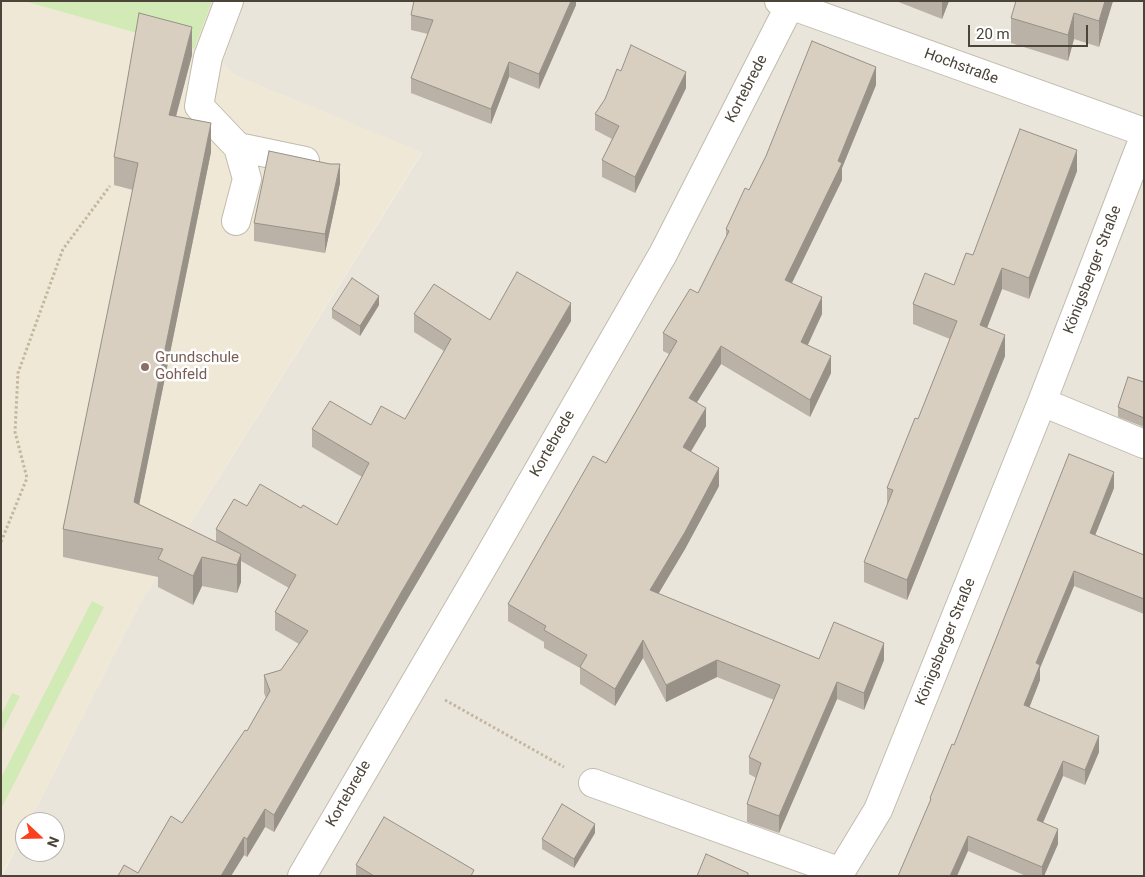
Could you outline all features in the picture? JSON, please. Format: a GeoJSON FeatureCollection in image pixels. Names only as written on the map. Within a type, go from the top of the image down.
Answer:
{"type":"FeatureCollection","features":[{"type":"Feature","properties":{"kind":"street"},"geometry":{"type":"LineString","coordinates":[[229,1],[208,57],[200,106],[238,147],[247,180],[236,221]]}},
{"type":"Feature","properties":{"kind":"street","name":"Hochstraße"},"geometry":{"type":"LineString","coordinates":[[784,3],[1144,132]]}},
{"type":"Feature","properties":{"kind":"street","name":"Kortebrede"},"geometry":{"type":"LineString","coordinates":[[302,876],[663,254],[784,3]]}},
{"type":"Feature","properties":{"kind":"street","name":"Königsberger Straße"},"geometry":{"type":"LineString","coordinates":[[840,874],[878,810],[1042,402],[1144,137]]}},
{"type":"Feature","properties":{"kind":"street"},"geometry":{"type":"LineString","coordinates":[[238,147],[333,167]]}},
{"type":"Feature","properties":{"kind":"street"},"geometry":{"type":"LineString","coordinates":[[1042,402],[1144,444]]}},
{"type":"Feature","properties":{"kind":"street"},"geometry":{"type":"LineString","coordinates":[[593,783],[840,874]]}},
{"type":"Feature","properties":{"kind":"path"},"geometry":{"type":"LineString","coordinates":[[1,542],[26,478],[16,432],[18,373],[63,249],[110,186]]}},
{"type":"Feature","properties":{"kind":"path"},"geometry":{"type":"LineString","coordinates":[[414,683],[593,783]]}},
{"type":"Feature","properties":{"kind":"shaded area","name":"Grundschule Gohfeld"},"geometry":{"type":"Polygon","coordinates":[[[1,1],[245,1],[222,63],[234,75],[422,152],[139,605],[34,812],[15,812],[15,849],[1,876],[1,1]]]}},
{"type":"Feature","properties":{"kind":"shaded area"},"geometry":{"type":"Polygon","coordinates":[[[245,1],[1144,1],[1144,876],[2,876],[15,850],[15,862],[65,862],[65,812],[34,812],[139,605],[422,153],[234,75],[222,63],[245,1]]]}},
{"type":"Feature","properties":{"kind":"green space"},"geometry":{"type":"Polygon","coordinates":[[[24,1],[212,1],[194,49],[24,1]]]}},
{"type":"Feature","properties":{"kind":"green space"},"geometry":{"type":"Polygon","coordinates":[[[92,601],[104,607],[1,809],[1,778],[92,601]]]}},
{"type":"Feature","properties":{"kind":"green space"},"geometry":{"type":"Polygon","coordinates":[[[12,693],[20,696],[1,733],[1,715],[12,693]]]}},
{"type":"Feature","properties":{"kind":"building"},"geometry":{"type":"Polygon","coordinates":[[[414,1],[571,1],[539,74],[509,62],[491,109],[411,78],[433,20],[411,15],[414,1]]]}},
{"type":"Feature","properties":{"kind":"building"},"geometry":{"type":"Polygon","coordinates":[[[1016,1],[1105,1],[1099,21],[1074,13],[1068,35],[1011,18],[1016,1]]]}},
{"type":"Feature","properties":{"kind":"building"},"geometry":{"type":"Polygon","coordinates":[[[139,13],[192,27],[169,115],[211,123],[134,502],[241,554],[237,565],[202,557],[193,576],[158,559],[163,549],[63,529],[138,163],[114,157],[139,13]]]}},
{"type":"Feature","properties":{"kind":"building"},"geometry":{"type":"Polygon","coordinates":[[[812,41],[876,67],[838,161],[842,163],[785,280],[822,297],[801,342],[831,356],[810,400],[721,346],[689,398],[706,408],[683,447],[719,468],[685,532],[650,590],[819,659],[834,622],[884,643],[864,693],[837,682],[779,816],[747,804],[761,763],[749,757],[780,685],[717,660],[666,685],[643,640],[615,689],[580,667],[587,655],[544,630],[546,626],[508,604],[593,456],[606,463],[677,341],[663,333],[690,289],[698,293],[729,231],[726,229],[745,188],[749,190],[766,156],[812,41]]]}},
{"type":"Feature","properties":{"kind":"building"},"geometry":{"type":"Polygon","coordinates":[[[631,45],[686,72],[635,177],[602,160],[619,126],[595,114],[605,99],[617,69],[621,71],[631,45]]]}},
{"type":"Feature","properties":{"kind":"building"},"geometry":{"type":"Polygon","coordinates":[[[1020,129],[1077,150],[1029,278],[1002,268],[980,325],[1005,335],[907,580],[864,562],[893,490],[887,488],[915,418],[918,419],[957,321],[913,304],[925,273],[954,285],[966,253],[973,255],[1020,129]]]}},
{"type":"Feature","properties":{"kind":"building"},"geometry":{"type":"Polygon","coordinates":[[[269,151],[330,164],[340,164],[325,234],[254,223],[269,151]]]}},
{"type":"Feature","properties":{"kind":"building"},"geometry":{"type":"Polygon","coordinates":[[[517,272],[571,303],[402,591],[274,815],[265,809],[247,839],[244,837],[221,876],[118,876],[124,865],[138,873],[171,816],[182,823],[245,730],[247,731],[270,691],[264,675],[281,670],[308,631],[275,612],[296,575],[216,529],[234,499],[247,506],[260,484],[301,508],[303,505],[337,525],[369,463],[312,429],[330,401],[371,425],[381,406],[405,419],[451,339],[414,314],[434,284],[490,320],[517,272]]]}},
{"type":"Feature","properties":{"kind":"building"},"geometry":{"type":"Polygon","coordinates":[[[352,278],[379,296],[360,326],[332,309],[352,278]]]}},
{"type":"Feature","properties":{"kind":"building"},"geometry":{"type":"Polygon","coordinates":[[[1128,377],[1144,382],[1144,418],[1118,407],[1128,377]]]}},
{"type":"Feature","properties":{"kind":"building"},"geometry":{"type":"Polygon","coordinates":[[[1069,454],[1114,472],[1090,533],[1144,555],[1144,599],[1074,571],[1036,663],[1040,665],[1024,705],[1099,736],[1085,770],[1063,761],[1037,820],[1058,829],[1042,867],[968,836],[950,876],[898,876],[952,744],[954,745],[1069,454]]]}},
{"type":"Feature","properties":{"kind":"building"},"geometry":{"type":"Polygon","coordinates":[[[562,804],[595,824],[574,859],[542,839],[562,804]]]}},
{"type":"Feature","properties":{"kind":"building"},"geometry":{"type":"Polygon","coordinates":[[[384,817],[474,870],[471,876],[374,876],[356,865],[384,817]]]}},
{"type":"Feature","properties":{"kind":"building"},"geometry":{"type":"Polygon","coordinates":[[[706,854],[748,873],[748,876],[697,876],[706,854]]]}},
{"type":"Feature","properties":{"kind":"place","name":"Grundschule Gohfeld"},"geometry":{"type":"Point","coordinates":[145,367]}}]}
